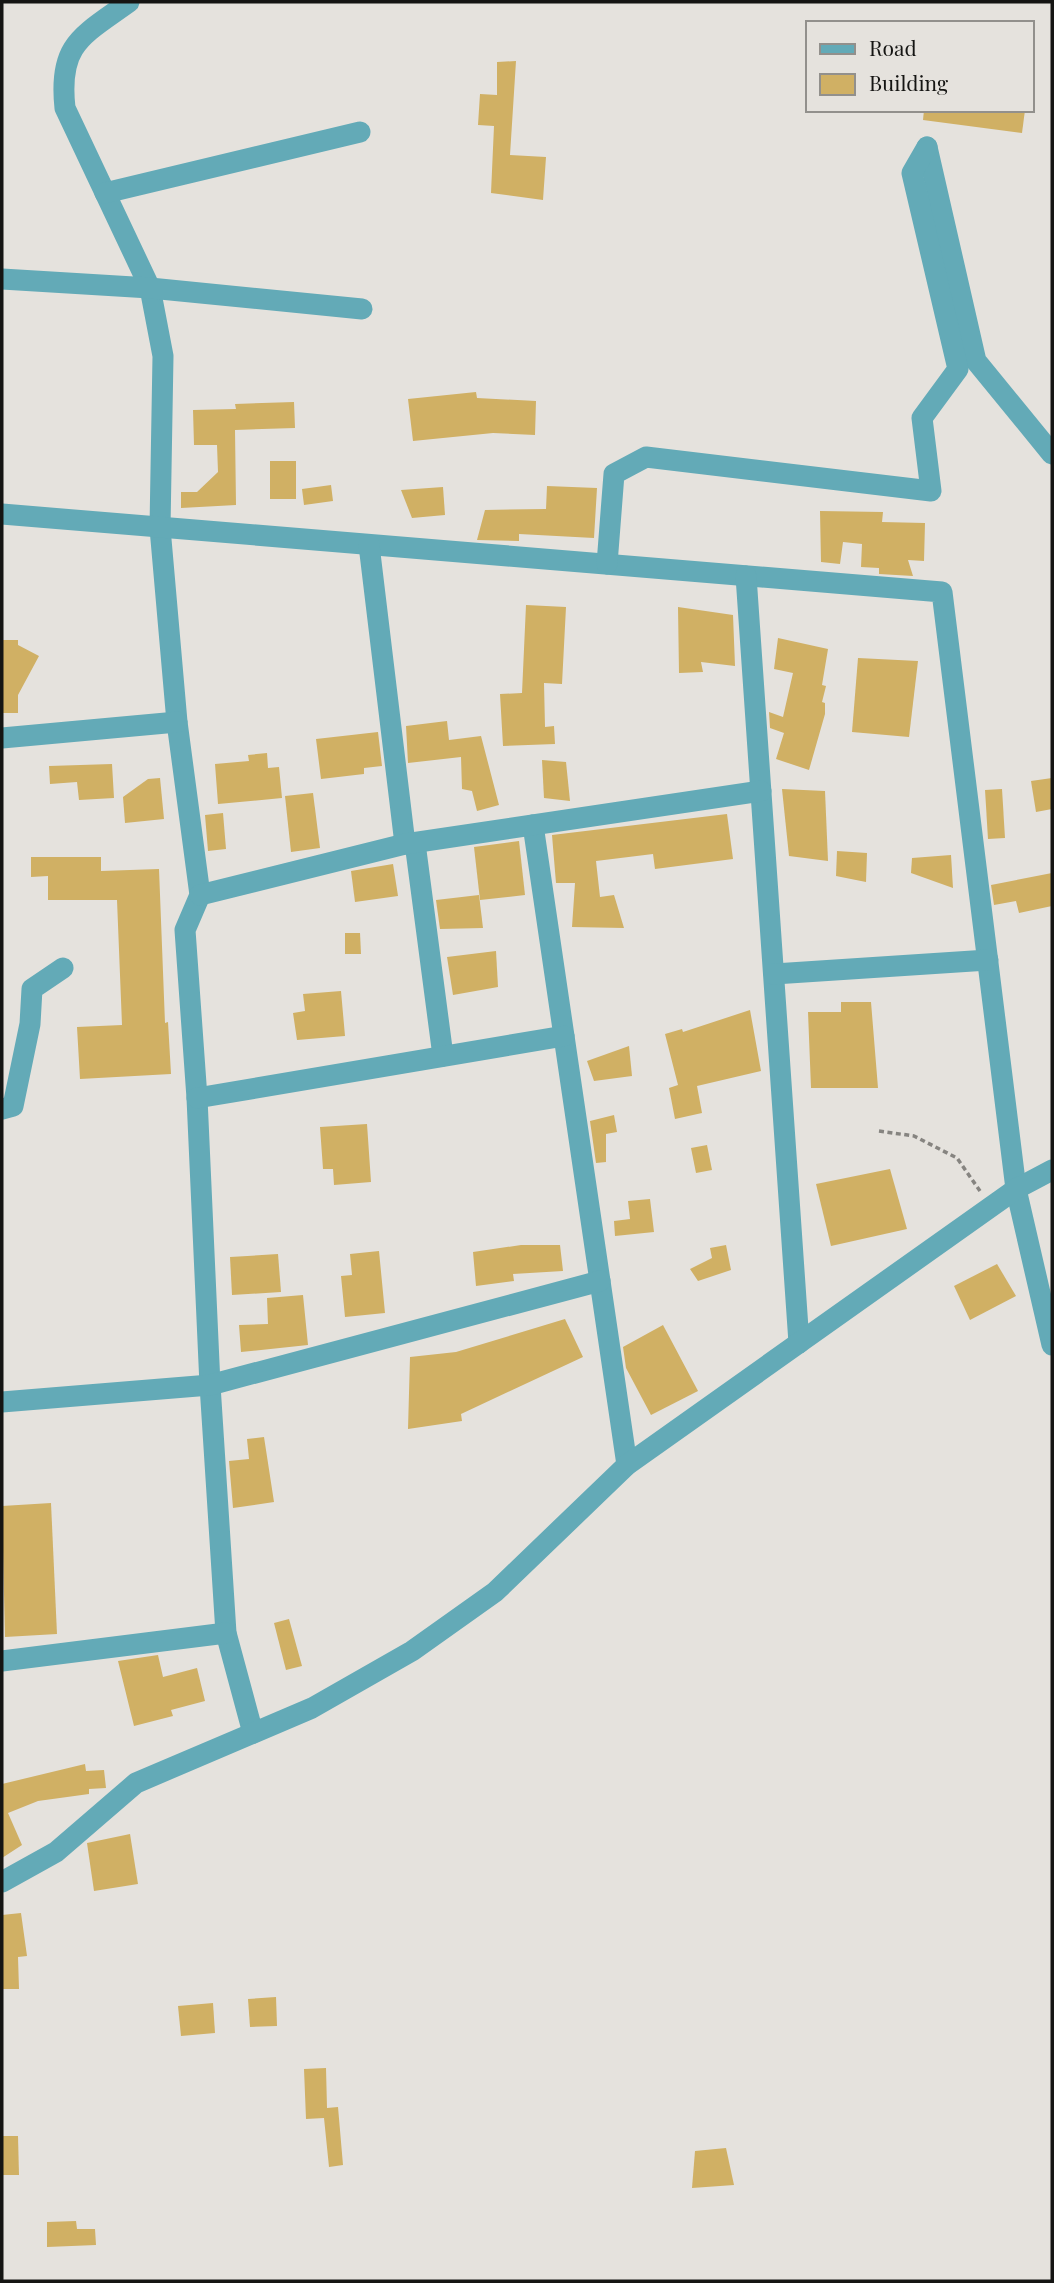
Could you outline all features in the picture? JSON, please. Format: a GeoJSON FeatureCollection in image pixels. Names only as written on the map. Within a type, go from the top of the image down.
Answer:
{"type":"FeatureCollection","features":[{"type":"Feature","properties":{"kind":"street"},"geometry":{"type":"LineString","coordinates":[[129,2],[80,37],[65,62],[65,108],[150,288],[163,356],[160,528],[177,722],[200,895],[185,930],[197,1098],[210,1385],[226,1633],[253,1733]]}},
{"type":"Feature","properties":{"kind":"street"},"geometry":{"type":"LineString","coordinates":[[105,193],[360,132]]}},
{"type":"Feature","properties":{"kind":"street"},"geometry":{"type":"LineString","coordinates":[[607,564],[614,474],[646,457],[930,491],[922,418],[958,369],[912,173],[927,147],[975,361],[1052,454]]}},
{"type":"Feature","properties":{"kind":"street"},"geometry":{"type":"LineString","coordinates":[[2,279],[150,288],[362,309]]}},
{"type":"Feature","properties":{"kind":"street"},"geometry":{"type":"LineString","coordinates":[[2,514],[942,592],[1016,1189],[1051,1338]]}},
{"type":"Feature","properties":{"kind":"street"},"geometry":{"type":"LineString","coordinates":[[369,545],[410,843],[443,1056]]}},
{"type":"Feature","properties":{"kind":"street"},"geometry":{"type":"LineString","coordinates":[[746,576],[799,1343]]}},
{"type":"Feature","properties":{"kind":"street"},"geometry":{"type":"LineString","coordinates":[[2,738],[177,722]]}},
{"type":"Feature","properties":{"kind":"street"},"geometry":{"type":"LineString","coordinates":[[200,895],[410,843],[761,791]]}},
{"type":"Feature","properties":{"kind":"street"},"geometry":{"type":"LineString","coordinates":[[533,825],[627,1465]]}},
{"type":"Feature","properties":{"kind":"street"},"geometry":{"type":"LineString","coordinates":[[774,974],[988,960]]}},
{"type":"Feature","properties":{"kind":"street"},"geometry":{"type":"LineString","coordinates":[[2,1109],[13,1106],[30,1024],[32,989],[63,968]]}},
{"type":"Feature","properties":{"kind":"street"},"geometry":{"type":"LineString","coordinates":[[197,1098],[564,1036]]}},
{"type":"Feature","properties":{"kind":"street"},"geometry":{"type":"LineString","coordinates":[[2,1882],[56,1852],[136,1783],[312,1708],[412,1651],[495,1592],[627,1465],[1016,1189],[1052,1170]]}},
{"type":"Feature","properties":{"kind":"street"},"geometry":{"type":"LineString","coordinates":[[2,1402],[210,1385],[600,1281]]}},
{"type":"Feature","properties":{"kind":"street"},"geometry":{"type":"LineString","coordinates":[[2,1661],[226,1633]]}},
{"type":"Feature","properties":{"kind":"path"},"geometry":{"type":"LineString","coordinates":[[879,1130],[914,1136],[957,1158],[992,1207]]}},
{"type":"Feature","properties":{"kind":"building"},"geometry":{"type":"Polygon","coordinates":[[[516,61],[510,155],[546,157],[543,200],[491,193],[494,126],[478,125],[480,94],[497,95],[497,62],[516,61]]]}},
{"type":"Feature","properties":{"kind":"building"},"geometry":{"type":"Polygon","coordinates":[[[924,112],[1025,112],[1022,133],[923,120],[924,112]]]}},
{"type":"Feature","properties":{"kind":"building"},"geometry":{"type":"Polygon","coordinates":[[[476,392],[477,398],[536,401],[535,435],[493,433],[413,441],[408,399],[476,392]]]}},
{"type":"Feature","properties":{"kind":"building"},"geometry":{"type":"Polygon","coordinates":[[[294,402],[295,428],[235,430],[236,505],[181,508],[181,492],[197,492],[218,472],[217,445],[194,445],[193,410],[236,409],[235,404],[294,402]]]}},
{"type":"Feature","properties":{"kind":"building"},"geometry":{"type":"Polygon","coordinates":[[[270,461],[296,461],[296,499],[270,499],[270,461]]]}},
{"type":"Feature","properties":{"kind":"building"},"geometry":{"type":"Polygon","coordinates":[[[331,485],[333,501],[304,505],[302,489],[331,485]]]}},
{"type":"Feature","properties":{"kind":"building"},"geometry":{"type":"Polygon","coordinates":[[[547,486],[597,488],[594,538],[519,534],[519,541],[477,540],[485,510],[546,509],[547,486]]]}},
{"type":"Feature","properties":{"kind":"building"},"geometry":{"type":"Polygon","coordinates":[[[443,487],[445,515],[412,518],[401,490],[443,487]]]}},
{"type":"Feature","properties":{"kind":"building"},"geometry":{"type":"Polygon","coordinates":[[[820,511],[883,512],[882,522],[925,523],[924,561],[908,560],[913,576],[879,574],[879,568],[861,567],[862,544],[843,542],[840,564],[821,562],[820,511]]]}},
{"type":"Feature","properties":{"kind":"building"},"geometry":{"type":"Polygon","coordinates":[[[526,605],[566,607],[562,684],[544,683],[545,727],[554,726],[555,744],[503,746],[500,694],[522,693],[526,605]]]}},
{"type":"Feature","properties":{"kind":"building"},"geometry":{"type":"Polygon","coordinates":[[[678,607],[733,615],[735,666],[701,662],[703,672],[679,673],[678,607]]]}},
{"type":"Feature","properties":{"kind":"building"},"geometry":{"type":"Polygon","coordinates":[[[778,638],[828,649],[822,685],[826,686],[822,702],[825,703],[825,714],[809,770],[776,759],[784,733],[770,728],[769,712],[783,717],[793,673],[774,669],[778,638]]]}},
{"type":"Feature","properties":{"kind":"building"},"geometry":{"type":"Polygon","coordinates":[[[2,640],[18,640],[18,645],[39,656],[18,695],[18,713],[2,713],[2,640]]]}},
{"type":"Feature","properties":{"kind":"building"},"geometry":{"type":"Polygon","coordinates":[[[858,658],[918,661],[909,737],[852,732],[858,658]]]}},
{"type":"Feature","properties":{"kind":"building"},"geometry":{"type":"Polygon","coordinates":[[[447,721],[449,740],[481,736],[499,805],[477,811],[472,791],[462,789],[461,757],[408,763],[406,726],[447,721]]]}},
{"type":"Feature","properties":{"kind":"building"},"geometry":{"type":"Polygon","coordinates":[[[378,732],[382,766],[364,768],[364,774],[321,779],[316,739],[378,732]]]}},
{"type":"Feature","properties":{"kind":"building"},"geometry":{"type":"Polygon","coordinates":[[[267,753],[268,768],[279,767],[282,798],[218,804],[215,764],[249,761],[248,755],[267,753]]]}},
{"type":"Feature","properties":{"kind":"building"},"geometry":{"type":"Polygon","coordinates":[[[542,760],[566,762],[570,801],[544,798],[542,760]]]}},
{"type":"Feature","properties":{"kind":"building"},"geometry":{"type":"Polygon","coordinates":[[[112,764],[114,798],[79,800],[77,782],[50,784],[49,766],[112,764]]]}},
{"type":"Feature","properties":{"kind":"building"},"geometry":{"type":"Polygon","coordinates":[[[160,778],[164,819],[125,823],[123,797],[148,779],[160,778]]]}},
{"type":"Feature","properties":{"kind":"building"},"geometry":{"type":"Polygon","coordinates":[[[1052,778],[1052,809],[1036,812],[1031,781],[1052,778]]]}},
{"type":"Feature","properties":{"kind":"building"},"geometry":{"type":"Polygon","coordinates":[[[782,789],[825,791],[828,861],[789,856],[782,789]]]}},
{"type":"Feature","properties":{"kind":"building"},"geometry":{"type":"Polygon","coordinates":[[[1002,789],[1005,838],[988,839],[985,790],[1002,789]]]}},
{"type":"Feature","properties":{"kind":"building"},"geometry":{"type":"Polygon","coordinates":[[[313,793],[320,848],[291,852],[285,796],[313,793]]]}},
{"type":"Feature","properties":{"kind":"building"},"geometry":{"type":"Polygon","coordinates":[[[223,813],[226,849],[208,851],[205,815],[223,813]]]}},
{"type":"Feature","properties":{"kind":"building"},"geometry":{"type":"Polygon","coordinates":[[[727,814],[733,859],[655,869],[653,854],[596,861],[600,897],[614,895],[624,928],[572,927],[575,883],[556,883],[552,835],[727,814]]]}},
{"type":"Feature","properties":{"kind":"building"},"geometry":{"type":"Polygon","coordinates":[[[519,841],[525,895],[480,900],[474,847],[519,841]]]}},
{"type":"Feature","properties":{"kind":"building"},"geometry":{"type":"Polygon","coordinates":[[[837,851],[867,853],[866,882],[836,876],[837,851]]]}},
{"type":"Feature","properties":{"kind":"building"},"geometry":{"type":"Polygon","coordinates":[[[951,855],[953,888],[911,873],[912,858],[951,855]]]}},
{"type":"Feature","properties":{"kind":"building"},"geometry":{"type":"Polygon","coordinates":[[[31,857],[101,857],[101,871],[159,869],[165,1023],[168,1022],[171,1074],[80,1079],[77,1027],[122,1025],[117,900],[48,900],[48,876],[31,877],[31,857]]]}},
{"type":"Feature","properties":{"kind":"building"},"geometry":{"type":"Polygon","coordinates":[[[393,864],[398,896],[355,902],[351,871],[393,864]]]}},
{"type":"Feature","properties":{"kind":"building"},"geometry":{"type":"Polygon","coordinates":[[[1052,873],[1052,906],[1019,913],[1016,901],[994,905],[991,885],[1052,873]]]}},
{"type":"Feature","properties":{"kind":"building"},"geometry":{"type":"Polygon","coordinates":[[[479,895],[483,928],[440,929],[436,900],[479,895]]]}},
{"type":"Feature","properties":{"kind":"building"},"geometry":{"type":"Polygon","coordinates":[[[345,933],[360,933],[361,954],[345,954],[345,933]]]}},
{"type":"Feature","properties":{"kind":"building"},"geometry":{"type":"Polygon","coordinates":[[[496,951],[498,987],[453,995],[447,957],[496,951]]]}},
{"type":"Feature","properties":{"kind":"building"},"geometry":{"type":"Polygon","coordinates":[[[341,991],[345,1036],[297,1040],[293,1013],[305,1011],[303,994],[341,991]]]}},
{"type":"Feature","properties":{"kind":"building"},"geometry":{"type":"Polygon","coordinates":[[[841,1002],[871,1002],[878,1088],[811,1088],[808,1012],[841,1012],[841,1002]]]}},
{"type":"Feature","properties":{"kind":"building"},"geometry":{"type":"Polygon","coordinates":[[[750,1010],[761,1071],[697,1086],[702,1113],[675,1119],[669,1088],[678,1085],[665,1034],[682,1029],[683,1032],[750,1010]]]}},
{"type":"Feature","properties":{"kind":"building"},"geometry":{"type":"Polygon","coordinates":[[[629,1046],[632,1076],[594,1081],[587,1061],[629,1046]]]}},
{"type":"Feature","properties":{"kind":"building"},"geometry":{"type":"Polygon","coordinates":[[[614,1115],[617,1132],[606,1134],[606,1162],[596,1163],[590,1121],[614,1115]]]}},
{"type":"Feature","properties":{"kind":"building"},"geometry":{"type":"Polygon","coordinates":[[[367,1124],[371,1182],[334,1185],[333,1169],[323,1169],[320,1127],[367,1124]]]}},
{"type":"Feature","properties":{"kind":"building"},"geometry":{"type":"Polygon","coordinates":[[[707,1145],[712,1170],[696,1173],[691,1148],[707,1145]]]}},
{"type":"Feature","properties":{"kind":"building"},"geometry":{"type":"Polygon","coordinates":[[[890,1169],[907,1229],[831,1246],[816,1184],[890,1169]]]}},
{"type":"Feature","properties":{"kind":"building"},"geometry":{"type":"Polygon","coordinates":[[[650,1199],[654,1232],[615,1236],[614,1221],[630,1219],[628,1201],[650,1199]]]}},
{"type":"Feature","properties":{"kind":"building"},"geometry":{"type":"Polygon","coordinates":[[[521,1245],[560,1245],[563,1271],[513,1274],[514,1281],[476,1286],[473,1252],[521,1245]]]}},
{"type":"Feature","properties":{"kind":"building"},"geometry":{"type":"Polygon","coordinates":[[[726,1245],[731,1270],[698,1281],[690,1269],[712,1258],[710,1248],[726,1245]]]}},
{"type":"Feature","properties":{"kind":"building"},"geometry":{"type":"Polygon","coordinates":[[[379,1251],[385,1313],[345,1317],[341,1276],[352,1275],[350,1254],[379,1251]]]}},
{"type":"Feature","properties":{"kind":"building"},"geometry":{"type":"Polygon","coordinates":[[[278,1254],[281,1292],[232,1295],[230,1257],[278,1254]]]}},
{"type":"Feature","properties":{"kind":"building"},"geometry":{"type":"Polygon","coordinates":[[[997,1264],[1016,1296],[970,1320],[954,1286],[997,1264]]]}},
{"type":"Feature","properties":{"kind":"building"},"geometry":{"type":"Polygon","coordinates":[[[303,1295],[308,1345],[241,1352],[239,1325],[268,1324],[267,1298],[303,1295]]]}},
{"type":"Feature","properties":{"kind":"building"},"geometry":{"type":"Polygon","coordinates":[[[565,1319],[583,1357],[461,1414],[462,1421],[408,1429],[410,1357],[456,1352],[565,1319]]]}},
{"type":"Feature","properties":{"kind":"building"},"geometry":{"type":"Polygon","coordinates":[[[663,1325],[698,1391],[651,1415],[626,1368],[623,1347],[663,1325]]]}},
{"type":"Feature","properties":{"kind":"building"},"geometry":{"type":"Polygon","coordinates":[[[264,1437],[274,1502],[233,1508],[229,1461],[249,1459],[247,1439],[264,1437]]]}},
{"type":"Feature","properties":{"kind":"building"},"geometry":{"type":"Polygon","coordinates":[[[51,1503],[57,1634],[5,1637],[2,1506],[51,1503]]]}},
{"type":"Feature","properties":{"kind":"building"},"geometry":{"type":"Polygon","coordinates":[[[289,1619],[302,1666],[286,1670],[274,1623],[289,1619]]]}},
{"type":"Feature","properties":{"kind":"building"},"geometry":{"type":"Polygon","coordinates":[[[158,1655],[163,1677],[197,1668],[205,1701],[171,1710],[173,1716],[134,1726],[118,1661],[158,1655]]]}},
{"type":"Feature","properties":{"kind":"building"},"geometry":{"type":"Polygon","coordinates":[[[85,1764],[86,1771],[104,1770],[106,1788],[89,1789],[89,1794],[38,1801],[8,1813],[22,1845],[2,1858],[2,1784],[85,1764]]]}},
{"type":"Feature","properties":{"kind":"building"},"geometry":{"type":"Polygon","coordinates":[[[130,1834],[138,1884],[94,1891],[87,1843],[130,1834]]]}},
{"type":"Feature","properties":{"kind":"building"},"geometry":{"type":"Polygon","coordinates":[[[21,1913],[27,1956],[18,1957],[19,1989],[2,1989],[2,1915],[21,1913]]]}},
{"type":"Feature","properties":{"kind":"building"},"geometry":{"type":"Polygon","coordinates":[[[276,1997],[277,2026],[250,2027],[248,1999],[276,1997]]]}},
{"type":"Feature","properties":{"kind":"building"},"geometry":{"type":"Polygon","coordinates":[[[213,2003],[215,2033],[181,2036],[178,2006],[213,2003]]]}},
{"type":"Feature","properties":{"kind":"building"},"geometry":{"type":"Polygon","coordinates":[[[326,2068],[327,2108],[338,2107],[343,2165],[329,2167],[324,2118],[306,2119],[304,2069],[326,2068]]]}},
{"type":"Feature","properties":{"kind":"building"},"geometry":{"type":"Polygon","coordinates":[[[2,2136],[18,2136],[19,2175],[2,2175],[2,2136]]]}},
{"type":"Feature","properties":{"kind":"building"},"geometry":{"type":"Polygon","coordinates":[[[726,2148],[734,2185],[692,2188],[695,2151],[726,2148]]]}},
{"type":"Feature","properties":{"kind":"building"},"geometry":{"type":"Polygon","coordinates":[[[76,2221],[77,2229],[95,2229],[96,2245],[47,2247],[47,2222],[76,2221]]]}}]}
